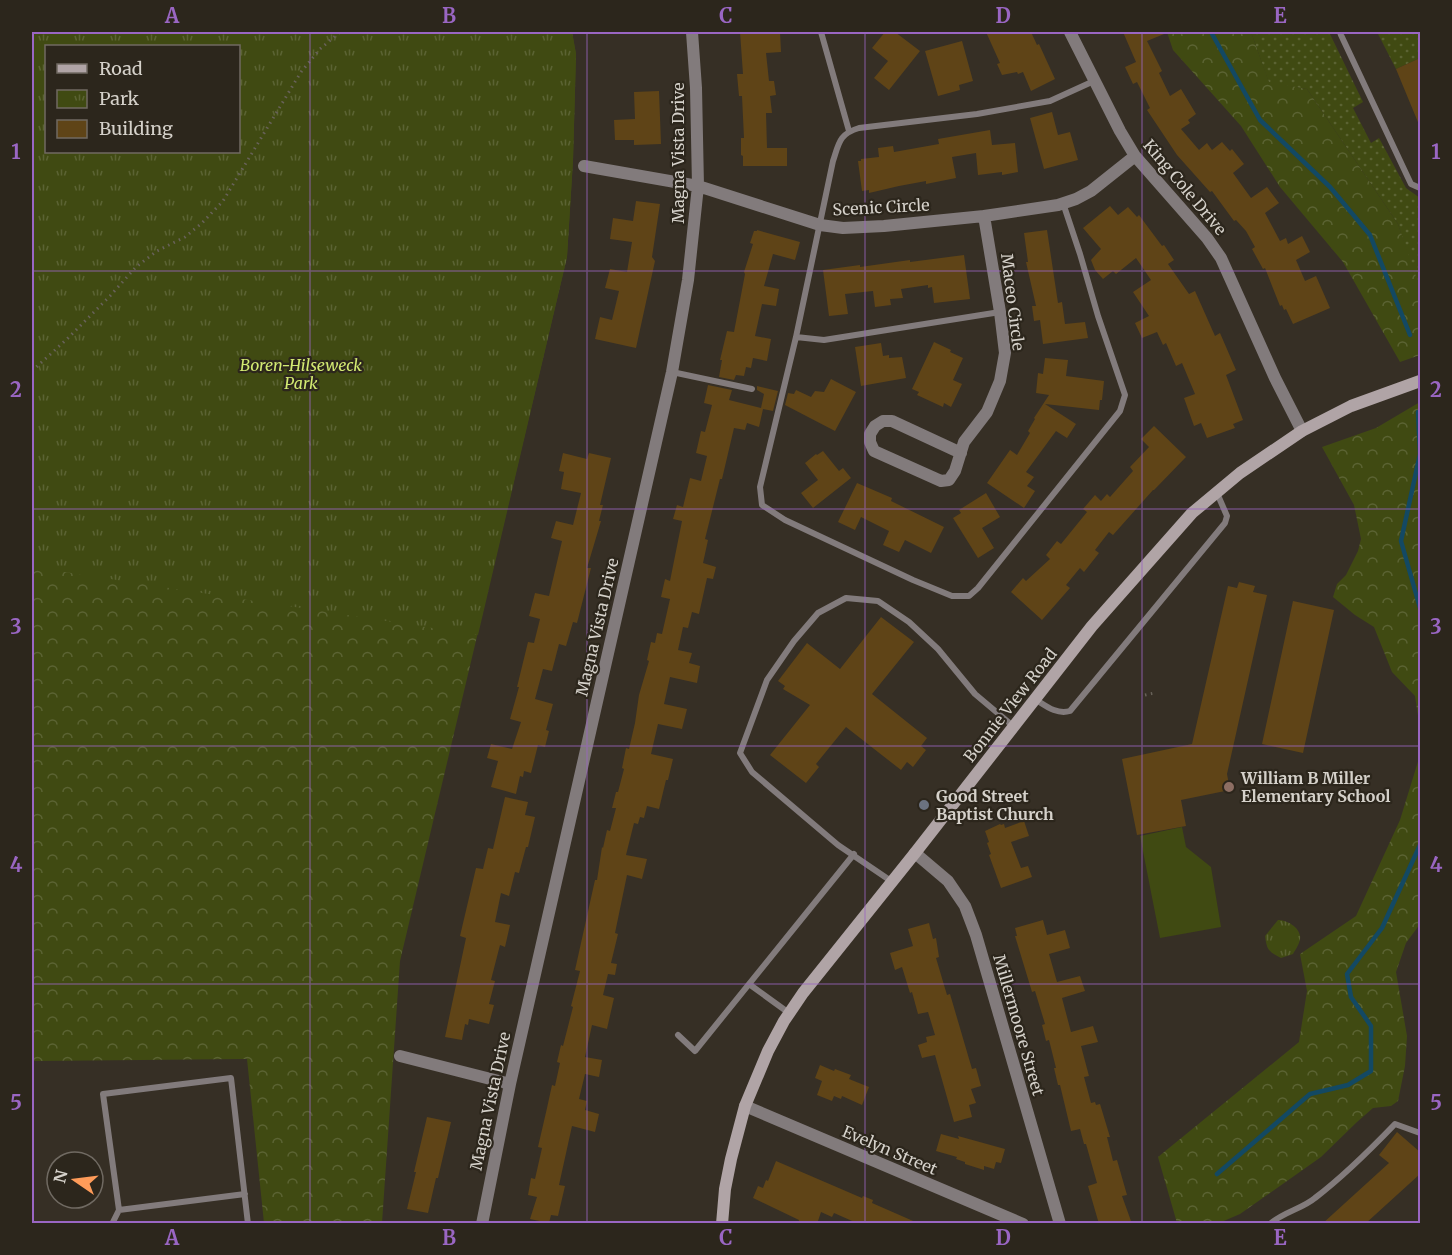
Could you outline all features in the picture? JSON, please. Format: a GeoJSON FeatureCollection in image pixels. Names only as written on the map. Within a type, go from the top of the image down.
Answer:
{"type":"FeatureCollection","features":[{"type":"Feature","properties":{"kind":"street","name":"Magna Vista Drive"},"geometry":{"type":"LineString","coordinates":[[482,1224],[510,1084],[672,372],[688,280],[698,186],[696,88],[692,32]]}},
{"type":"Feature","properties":{"kind":"street","name":"King Cole Drive"},"geometry":{"type":"LineString","coordinates":[[1070,32],[1135,156],[1207,238],[1221,258],[1275,378],[1302,431]]}},
{"type":"Feature","properties":{"kind":"street","name":"Scenic Circle"},"geometry":{"type":"LineString","coordinates":[[584,166],[698,186],[820,225],[843,228],[984,216],[1063,203],[1091,191],[1135,156]]}},
{"type":"Feature","properties":{"kind":"street","name":"Maceo Circle"},"geometry":{"type":"LineString","coordinates":[[961,453],[892,421],[883,421],[875,426],[870,434],[874,452],[941,481],[949,480],[955,471],[961,453],[964,442],[987,412],[1000,381],[1005,353],[984,216]]}},
{"type":"Feature","properties":{"kind":"street","name":"Bonnie View Road"},"geometry":{"type":"LineString","coordinates":[[722,1224],[729,1169],[746,1106],[768,1051],[789,1013],[802,993],[915,853],[1092,626],[1192,513],[1240,473],[1302,431],[1351,406],[1420,381]]}},
{"type":"Feature","properties":{"kind":"street","name":"Millermoore Street"},"geometry":{"type":"LineString","coordinates":[[915,853],[948,881],[964,906],[976,935],[1060,1224]]}},
{"type":"Feature","properties":{"kind":"street"},"geometry":{"type":"LineString","coordinates":[[400,1056],[510,1084]]}},
{"type":"Feature","properties":{"kind":"street","name":"Evelyn Street"},"geometry":{"type":"LineString","coordinates":[[746,1106],[1023,1224]]}},
{"type":"Feature","properties":{"kind":"lane"},"geometry":{"type":"LineString","coordinates":[[821,32],[849,131]]}},
{"type":"Feature","properties":{"kind":"lane"},"geometry":{"type":"LineString","coordinates":[[1340,32],[1411,184],[1420,188]]}},
{"type":"Feature","properties":{"kind":"lane"},"geometry":{"type":"LineString","coordinates":[[1063,203],[1125,395],[1120,411],[978,588],[969,596],[952,596],[785,520],[762,505],[760,487],[796,337],[839,140],[849,131],[859,128],[977,114],[1050,101],[1094,81]]}},
{"type":"Feature","properties":{"kind":"lane"},"geometry":{"type":"LineString","coordinates":[[796,337],[824,340],[1000,312]]}},
{"type":"Feature","properties":{"kind":"lane"},"geometry":{"type":"LineString","coordinates":[[672,372],[752,389]]}},
{"type":"Feature","properties":{"kind":"lane"},"geometry":{"type":"LineString","coordinates":[[1035,699],[1056,711],[1066,713],[1070,711],[1225,524],[1227,516],[1217,492]]}},
{"type":"Feature","properties":{"kind":"lane"},"geometry":{"type":"LineString","coordinates":[[891,881],[838,845],[752,772],[740,753],[767,680],[794,641],[818,613],[846,598],[878,601],[909,622],[938,650],[975,694],[1014,727]]}},
{"type":"Feature","properties":{"kind":"lane"},"geometry":{"type":"LineString","coordinates":[[678,1035],[695,1051],[854,854]]}},
{"type":"Feature","properties":{"kind":"lane"},"geometry":{"type":"LineString","coordinates":[[749,984],[789,1013]]}},
{"type":"Feature","properties":{"kind":"lane"},"geometry":{"type":"LineString","coordinates":[[112,1224],[119,1210],[103,1094],[231,1078],[249,1224]]}},
{"type":"Feature","properties":{"kind":"lane"},"geometry":{"type":"LineString","coordinates":[[1270,1224],[1284,1214],[1313,1200],[1367,1153],[1395,1124],[1420,1133]]}},
{"type":"Feature","properties":{"kind":"lane"},"geometry":{"type":"LineString","coordinates":[[119,1210],[245,1194]]}},
{"type":"Feature","properties":{"kind":"path"},"geometry":{"type":"LineString","coordinates":[[32,371],[67,339],[136,267],[157,251],[184,237],[202,223],[223,201],[301,72],[320,49],[340,32]]}},
{"type":"Feature","properties":{"kind":"path"},"geometry":{"type":"LineString","coordinates":[[1145,694],[1154,693]]}},
{"type":"Feature","properties":{"kind":"green space"},"geometry":{"type":"Polygon","coordinates":[[[32,32],[572,32],[576,54],[567,257],[400,961],[382,1223],[264,1223],[247,1059],[33,1061],[32,32]]]}},
{"type":"Feature","properties":{"kind":"green space","name":"Boren-Hilseweck Park"},"geometry":{"type":"Polygon","coordinates":[[[32,32],[572,32],[576,54],[567,257],[478,635],[32,567],[32,32]]]}},
{"type":"Feature","properties":{"kind":"green space"},"geometry":{"type":"Polygon","coordinates":[[[1167,32],[1251,32],[1269,82],[1307,89],[1398,224],[1420,288],[1420,355],[1400,362],[1343,262],[1280,187],[1241,126],[1173,50],[1167,32]]]}},
{"type":"Feature","properties":{"kind":"green space"},"geometry":{"type":"Polygon","coordinates":[[[1251,32],[1329,32],[1363,102],[1353,108],[1371,143],[1379,138],[1406,188],[1420,198],[1420,293],[1398,224],[1307,89],[1269,83],[1251,32]]]}},
{"type":"Feature","properties":{"kind":"green space"},"geometry":{"type":"Polygon","coordinates":[[[1377,32],[1420,32],[1420,58],[1396,69],[1377,32]]]}},
{"type":"Feature","properties":{"kind":"green space"},"geometry":{"type":"Polygon","coordinates":[[[1420,402],[1420,729],[1415,696],[1392,672],[1374,627],[1333,597],[1337,584],[1346,575],[1358,551],[1361,539],[1354,505],[1322,447],[1376,428],[1420,402]]]}},
{"type":"Feature","properties":{"kind":"green space"},"geometry":{"type":"Polygon","coordinates":[[[1420,755],[1420,924],[1406,943],[1396,972],[1407,1036],[1405,1066],[1398,1101],[1391,1106],[1373,1108],[1321,1157],[1240,1214],[1219,1223],[1177,1223],[1158,1157],[1299,1042],[1307,991],[1300,954],[1356,916],[1400,820],[1420,755]]]}},
{"type":"Feature","properties":{"kind":"green space"},"geometry":{"type":"Polygon","coordinates":[[[1182,827],[1186,847],[1211,867],[1221,927],[1160,938],[1140,836],[1182,827]]]}},
{"type":"Feature","properties":{"kind":"green space"},"geometry":{"type":"Polygon","coordinates":[[[1278,920],[1292,925],[1300,936],[1293,954],[1281,958],[1269,950],[1265,936],[1278,920]]]}},
{"type":"Feature","properties":{"kind":"building"},"geometry":{"type":"Polygon","coordinates":[[[740,32],[780,32],[781,52],[766,53],[769,81],[774,81],[776,95],[770,96],[772,113],[766,113],[767,148],[787,148],[787,166],[743,166],[741,155],[741,138],[744,138],[742,96],[739,96],[737,74],[743,74],[740,32]]]}},
{"type":"Feature","properties":{"kind":"building"},"geometry":{"type":"Polygon","coordinates":[[[885,32],[895,32],[920,51],[889,90],[874,78],[888,61],[872,48],[885,32]]]}},
{"type":"Feature","properties":{"kind":"building"},"geometry":{"type":"Polygon","coordinates":[[[986,32],[1031,32],[1055,79],[1031,91],[1023,72],[1002,75],[997,64],[1000,63],[986,32]]]}},
{"type":"Feature","properties":{"kind":"building"},"geometry":{"type":"Polygon","coordinates":[[[1123,32],[1169,32],[1147,41],[1162,71],[1159,73],[1170,96],[1181,89],[1196,114],[1188,120],[1190,123],[1181,129],[1199,150],[1207,143],[1212,150],[1222,142],[1230,151],[1232,149],[1244,164],[1233,173],[1251,198],[1267,187],[1279,203],[1265,213],[1280,241],[1286,238],[1288,244],[1302,236],[1310,252],[1296,260],[1305,281],[1316,276],[1330,308],[1293,324],[1286,309],[1280,306],[1265,268],[1263,269],[1252,249],[1255,247],[1246,231],[1236,220],[1234,221],[1212,191],[1210,192],[1177,155],[1147,110],[1150,108],[1137,82],[1133,84],[1125,67],[1136,62],[1123,32]]]}},
{"type":"Feature","properties":{"kind":"building"},"geometry":{"type":"Polygon","coordinates":[[[962,41],[973,81],[959,85],[960,90],[938,96],[925,51],[962,41]]]}},
{"type":"Feature","properties":{"kind":"building"},"geometry":{"type":"Polygon","coordinates":[[[1420,58],[1420,127],[1396,69],[1420,58]]]}},
{"type":"Feature","properties":{"kind":"building"},"geometry":{"type":"Polygon","coordinates":[[[659,91],[661,144],[634,145],[634,140],[615,140],[614,120],[635,119],[634,92],[659,91]]]}},
{"type":"Feature","properties":{"kind":"building"},"geometry":{"type":"Polygon","coordinates":[[[1052,112],[1058,135],[1070,132],[1078,160],[1044,169],[1030,118],[1052,112]]]}},
{"type":"Feature","properties":{"kind":"building"},"geometry":{"type":"Polygon","coordinates":[[[990,130],[992,145],[1015,143],[1018,172],[978,175],[976,153],[952,157],[956,178],[926,184],[926,181],[869,193],[869,190],[862,191],[858,161],[879,157],[878,148],[893,146],[894,152],[939,144],[938,139],[990,130]]]}},
{"type":"Feature","properties":{"kind":"building"},"geometry":{"type":"Polygon","coordinates":[[[636,201],[660,204],[652,257],[655,261],[636,348],[595,339],[600,317],[612,320],[619,291],[605,288],[610,269],[627,272],[632,242],[610,239],[613,218],[633,221],[636,201]]]}},
{"type":"Feature","properties":{"kind":"building"},"geometry":{"type":"Polygon","coordinates":[[[1110,206],[1118,215],[1128,207],[1137,217],[1139,215],[1174,260],[1168,264],[1189,294],[1195,291],[1215,336],[1220,333],[1236,370],[1226,375],[1243,420],[1233,424],[1235,428],[1207,438],[1201,423],[1194,426],[1184,398],[1195,394],[1182,363],[1176,366],[1166,343],[1163,345],[1157,332],[1142,338],[1135,323],[1149,316],[1133,292],[1151,280],[1136,258],[1116,274],[1113,271],[1103,279],[1095,270],[1091,260],[1101,249],[1083,228],[1110,206]]]}},
{"type":"Feature","properties":{"kind":"building"},"geometry":{"type":"Polygon","coordinates":[[[1047,230],[1058,303],[1062,302],[1065,324],[1085,322],[1088,338],[1043,344],[1040,320],[1034,321],[1032,306],[1036,306],[1026,262],[1028,262],[1024,233],[1047,230]]]}},
{"type":"Feature","properties":{"kind":"building"},"geometry":{"type":"Polygon","coordinates":[[[754,231],[800,242],[795,260],[773,254],[764,286],[779,289],[776,306],[762,304],[755,336],[771,339],[767,361],[753,358],[751,368],[746,367],[744,376],[736,375],[734,380],[719,377],[722,360],[720,360],[727,331],[734,332],[744,272],[753,244],[750,243],[754,231]]]}},
{"type":"Feature","properties":{"kind":"building"},"geometry":{"type":"Polygon","coordinates":[[[964,255],[970,299],[934,303],[932,287],[928,288],[928,285],[901,289],[903,298],[890,299],[891,305],[875,307],[873,291],[845,294],[848,314],[829,316],[823,270],[964,255]]]}},
{"type":"Feature","properties":{"kind":"building"},"geometry":{"type":"Polygon","coordinates":[[[934,342],[963,358],[953,380],[962,384],[951,407],[944,403],[943,407],[917,395],[919,392],[912,389],[934,342]]]}},
{"type":"Feature","properties":{"kind":"building"},"geometry":{"type":"Polygon","coordinates":[[[881,343],[883,356],[902,357],[906,378],[861,386],[855,347],[881,343]]]}},
{"type":"Feature","properties":{"kind":"building"},"geometry":{"type":"Polygon","coordinates":[[[1045,358],[1068,360],[1066,376],[1104,381],[1102,400],[1100,400],[1099,410],[1045,404],[1076,424],[1067,438],[1056,431],[1026,472],[1034,477],[1027,486],[1035,491],[1024,508],[987,483],[1010,450],[1017,455],[1030,433],[1028,431],[1034,418],[1049,395],[1036,393],[1038,373],[1043,374],[1045,358]]]}},
{"type":"Feature","properties":{"kind":"building"},"geometry":{"type":"Polygon","coordinates":[[[831,379],[856,392],[835,431],[785,405],[788,393],[794,394],[796,390],[811,397],[815,391],[824,392],[831,379]]]}},
{"type":"Feature","properties":{"kind":"building"},"geometry":{"type":"Polygon","coordinates":[[[708,385],[732,390],[729,400],[761,408],[764,394],[757,390],[757,386],[778,391],[773,411],[763,409],[759,427],[747,423],[745,430],[734,428],[705,539],[708,540],[703,563],[716,567],[713,579],[707,578],[699,614],[692,612],[688,628],[683,627],[678,650],[692,653],[689,663],[700,666],[697,683],[670,677],[664,704],[687,709],[682,729],[658,724],[651,754],[673,759],[659,809],[647,806],[644,818],[640,817],[638,824],[634,823],[626,855],[647,859],[642,879],[627,875],[611,963],[617,964],[615,975],[608,974],[603,995],[614,998],[607,1029],[592,1025],[585,1057],[602,1060],[599,1077],[585,1074],[579,1099],[587,1101],[585,1110],[599,1114],[595,1132],[572,1126],[559,1185],[565,1186],[558,1216],[551,1215],[549,1223],[530,1219],[537,1197],[528,1195],[531,1178],[535,1179],[542,1148],[538,1147],[552,1085],[555,1086],[560,1063],[557,1062],[573,1007],[571,1006],[580,971],[575,970],[595,880],[597,880],[602,847],[607,830],[610,831],[616,808],[612,808],[624,769],[622,768],[626,748],[629,749],[639,695],[649,661],[647,660],[651,642],[655,643],[657,633],[662,634],[670,599],[661,597],[665,579],[670,581],[682,521],[673,519],[677,505],[683,507],[690,478],[701,481],[707,456],[696,453],[701,431],[705,432],[712,405],[704,403],[708,385]]]}},
{"type":"Feature","properties":{"kind":"building"},"geometry":{"type":"Polygon","coordinates":[[[1154,426],[1186,457],[1113,535],[1109,532],[1095,550],[1099,553],[1084,572],[1080,568],[1066,585],[1070,588],[1042,620],[1011,592],[1023,578],[1026,581],[1050,559],[1046,555],[1057,541],[1061,544],[1087,512],[1083,509],[1095,495],[1101,501],[1107,494],[1110,497],[1133,471],[1130,467],[1149,447],[1141,439],[1154,426]]]}},
{"type":"Feature","properties":{"kind":"building"},"geometry":{"type":"Polygon","coordinates":[[[823,451],[839,471],[843,468],[851,478],[813,508],[801,493],[818,480],[805,463],[823,451]]]}},
{"type":"Feature","properties":{"kind":"building"},"geometry":{"type":"Polygon","coordinates":[[[563,453],[587,459],[589,453],[611,458],[600,505],[603,505],[599,521],[601,521],[587,568],[591,568],[577,623],[573,622],[566,646],[559,644],[552,671],[543,669],[535,699],[553,704],[546,730],[549,731],[545,747],[538,745],[531,773],[524,771],[523,777],[520,776],[516,794],[491,787],[498,761],[487,758],[491,744],[512,749],[521,722],[510,719],[528,642],[534,643],[540,619],[529,616],[535,593],[549,596],[562,541],[551,538],[556,521],[573,525],[581,493],[561,489],[564,472],[559,471],[563,453]]]}},
{"type":"Feature","properties":{"kind":"building"},"geometry":{"type":"Polygon","coordinates":[[[857,483],[892,498],[891,501],[944,527],[931,553],[905,540],[899,552],[883,545],[889,531],[861,517],[855,530],[838,522],[857,483]]]}},
{"type":"Feature","properties":{"kind":"building"},"geometry":{"type":"Polygon","coordinates":[[[986,493],[1000,517],[982,528],[994,548],[978,558],[953,518],[961,513],[959,510],[986,493]]]}},
{"type":"Feature","properties":{"kind":"building"},"geometry":{"type":"Polygon","coordinates":[[[1239,582],[1255,586],[1253,592],[1267,595],[1227,774],[1230,790],[1181,800],[1186,826],[1137,835],[1122,759],[1192,744],[1228,586],[1237,588],[1239,582]]]}},
{"type":"Feature","properties":{"kind":"building"},"geometry":{"type":"Polygon","coordinates":[[[1293,601],[1334,610],[1303,753],[1262,744],[1293,601]]]}},
{"type":"Feature","properties":{"kind":"building"},"geometry":{"type":"Polygon","coordinates":[[[881,617],[914,642],[872,694],[927,738],[921,746],[926,750],[913,767],[907,762],[901,770],[846,727],[816,764],[819,767],[806,783],[770,755],[810,705],[783,689],[785,686],[778,681],[807,643],[840,669],[881,617]]]}},
{"type":"Feature","properties":{"kind":"building"},"geometry":{"type":"Polygon","coordinates":[[[505,797],[528,802],[525,815],[535,817],[528,847],[526,847],[519,873],[515,872],[509,896],[501,893],[495,922],[510,925],[505,947],[500,945],[491,980],[495,981],[489,1004],[494,1005],[489,1024],[469,1019],[468,1025],[465,1024],[462,1040],[445,1037],[466,938],[460,936],[476,868],[483,869],[488,848],[493,849],[505,797]]]}},
{"type":"Feature","properties":{"kind":"building"},"geometry":{"type":"Polygon","coordinates":[[[1024,821],[1029,836],[1011,842],[1021,868],[1028,866],[1032,877],[1001,888],[989,855],[991,854],[987,843],[989,842],[985,831],[1000,824],[1004,824],[1005,828],[1024,821]]]}},
{"type":"Feature","properties":{"kind":"building"},"geometry":{"type":"Polygon","coordinates":[[[1043,920],[1047,935],[1065,930],[1070,948],[1049,954],[1057,982],[1080,976],[1085,991],[1062,998],[1071,1032],[1093,1026],[1098,1042],[1081,1046],[1089,1076],[1084,1077],[1091,1103],[1100,1104],[1110,1137],[1107,1137],[1113,1161],[1117,1160],[1127,1195],[1122,1196],[1131,1221],[1124,1224],[1099,1224],[1088,1186],[1097,1183],[1086,1144],[1084,1144],[1080,1129],[1071,1131],[1060,1085],[1058,1085],[1049,1040],[1046,1041],[1042,1025],[1045,1024],[1035,991],[1032,992],[1015,936],[1017,936],[1015,928],[1043,920]]]}},
{"type":"Feature","properties":{"kind":"building"},"geometry":{"type":"Polygon","coordinates":[[[929,923],[933,939],[936,938],[939,957],[936,958],[947,995],[950,994],[972,1069],[976,1068],[981,1086],[971,1089],[976,1103],[969,1105],[972,1117],[954,1122],[935,1055],[922,1058],[918,1045],[927,1042],[926,1037],[935,1035],[928,1012],[918,1014],[902,967],[895,970],[890,953],[913,946],[908,929],[929,923]]]}},
{"type":"Feature","properties":{"kind":"building"},"geometry":{"type":"Polygon","coordinates":[[[820,1065],[851,1075],[849,1079],[869,1087],[862,1105],[842,1096],[841,1099],[834,1096],[832,1101],[817,1095],[822,1081],[815,1078],[820,1065]]]}},
{"type":"Feature","properties":{"kind":"building"},"geometry":{"type":"Polygon","coordinates":[[[427,1117],[451,1122],[428,1213],[407,1209],[427,1117]]]}},
{"type":"Feature","properties":{"kind":"building"},"geometry":{"type":"Polygon","coordinates":[[[1397,1132],[1420,1152],[1420,1174],[1365,1224],[1322,1224],[1389,1163],[1379,1155],[1397,1132]]]}},
{"type":"Feature","properties":{"kind":"building"},"geometry":{"type":"Polygon","coordinates":[[[941,1134],[959,1139],[958,1136],[1005,1149],[1001,1163],[996,1162],[994,1169],[984,1166],[984,1170],[965,1164],[956,1159],[957,1157],[936,1151],[941,1134]]]}},
{"type":"Feature","properties":{"kind":"building"},"geometry":{"type":"Polygon","coordinates":[[[776,1161],[862,1198],[863,1196],[873,1200],[872,1203],[920,1224],[859,1224],[834,1213],[832,1217],[821,1212],[817,1224],[798,1224],[799,1220],[753,1198],[758,1186],[763,1188],[766,1180],[768,1181],[776,1161]]]}},
{"type":"Feature","properties":{"kind":"waterway"},"geometry":{"type":"LineString","coordinates":[[1211,32],[1260,120],[1330,187],[1370,235],[1410,335]]}},
{"type":"Feature","properties":{"kind":"waterway"},"geometry":{"type":"LineString","coordinates":[[1418,412],[1420,454],[1401,541],[1420,608]]}},
{"type":"Feature","properties":{"kind":"waterway"},"geometry":{"type":"LineString","coordinates":[[1217,1174],[1310,1094],[1348,1085],[1371,1071],[1371,1026],[1351,997],[1347,974],[1382,928],[1420,845]]}},
{"type":"Feature","properties":{"kind":"place","name":"William B Miller Elementary School"},"geometry":{"type":"Point","coordinates":[1229,787]}},
{"type":"Feature","properties":{"kind":"place","name":"Good Street Baptist Church"},"geometry":{"type":"Point","coordinates":[924,805]}}]}
